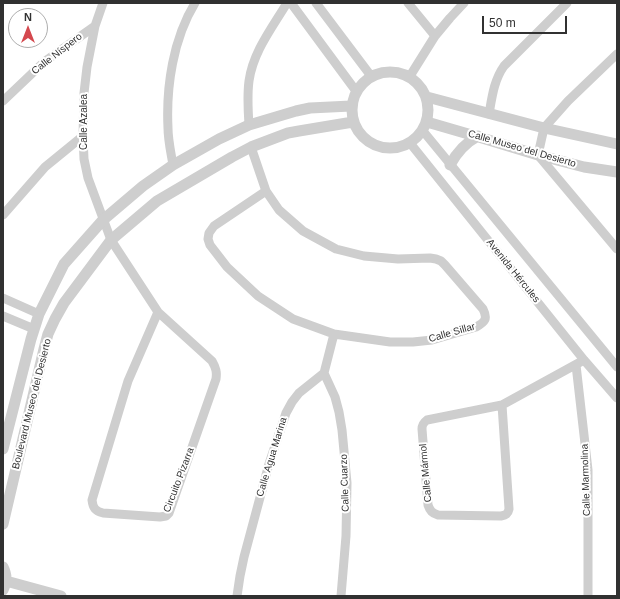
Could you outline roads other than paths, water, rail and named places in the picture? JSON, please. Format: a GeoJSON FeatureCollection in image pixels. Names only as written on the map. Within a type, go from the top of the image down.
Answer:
{"type":"FeatureCollection","features":[{"type":"Feature","properties":{"kind":"street","name":"Calle Azalea"},"geometry":{"type":"LineString","coordinates":[[103,3],[95,26],[87,67],[82,136],[84,159],[88,178],[111,240]]}},
{"type":"Feature","properties":{"kind":"street"},"geometry":{"type":"LineString","coordinates":[[173,165],[168,130],[168,96],[176,48],[195,3]]}},
{"type":"Feature","properties":{"kind":"street"},"geometry":{"type":"LineString","coordinates":[[249,125],[248,96],[252,64],[259,48],[287,3]]}},
{"type":"Feature","properties":{"kind":"street"},"geometry":{"type":"LineString","coordinates":[[291,3],[356,91]]}},
{"type":"Feature","properties":{"kind":"street"},"geometry":{"type":"LineString","coordinates":[[316,3],[371,76]]}},
{"type":"Feature","properties":{"kind":"street"},"geometry":{"type":"LineString","coordinates":[[408,3],[435,36]]}},
{"type":"Feature","properties":{"kind":"street"},"geometry":{"type":"LineString","coordinates":[[410,76],[435,36],[464,3]]}},
{"type":"Feature","properties":{"kind":"street"},"geometry":{"type":"LineString","coordinates":[[489,114],[498,73],[566,3]]}},
{"type":"Feature","properties":{"kind":"street","name":"Calle Níspero"},"geometry":{"type":"LineString","coordinates":[[3,100],[44,62],[95,26]]}},
{"type":"Feature","properties":{"kind":"street"},"geometry":{"type":"LineString","coordinates":[[617,54],[568,101],[544,128],[538,155],[617,249]]}},
{"type":"Feature","properties":{"kind":"street"},"geometry":{"type":"LineString","coordinates":[[381,72],[400,72],[410,76],[420,85],[427,97],[429,112],[425,127],[410,143],[394,148],[376,146],[362,136],[353,122],[351,106],[356,91],[371,76],[381,72]]}},
{"type":"Feature","properties":{"kind":"street"},"geometry":{"type":"LineString","coordinates":[[427,97],[544,128],[617,144]]}},
{"type":"Feature","properties":{"kind":"street","name":"Boulevard Museo del Desierto"},"geometry":{"type":"LineString","coordinates":[[3,449],[39,314],[64,264],[103,220],[143,186],[173,165],[219,139],[249,125],[296,110],[351,106]]}},
{"type":"Feature","properties":{"kind":"street","name":"Boulevard Museo del Desierto"},"geometry":{"type":"LineString","coordinates":[[3,524],[48,334],[64,302],[111,240],[157,201],[232,157],[288,133],[353,122]]}},
{"type":"Feature","properties":{"kind":"street","name":"Calle Museo del Desierto"},"geometry":{"type":"LineString","coordinates":[[425,127],[478,136],[538,155],[584,167],[617,172]]}},
{"type":"Feature","properties":{"kind":"street","name":"Avenida Hércules"},"geometry":{"type":"LineString","coordinates":[[425,127],[450,165],[617,367]]}},
{"type":"Feature","properties":{"kind":"street"},"geometry":{"type":"LineString","coordinates":[[3,215],[45,167],[82,136]]}},
{"type":"Feature","properties":{"kind":"street"},"geometry":{"type":"LineString","coordinates":[[450,165],[461,149],[478,136]]}},
{"type":"Feature","properties":{"kind":"street","name":"Avenida Hércules"},"geometry":{"type":"LineString","coordinates":[[410,143],[462,208],[580,362],[617,398]]}},
{"type":"Feature","properties":{"kind":"street","name":"Calle Sillar"},"geometry":{"type":"LineString","coordinates":[[251,148],[266,191],[279,210],[303,231],[336,248],[364,256],[398,259],[436,259],[441,262],[483,308],[486,319],[483,324],[476,327],[432,340],[413,342],[390,342],[334,334],[293,319],[258,296],[227,267],[210,245],[208,239],[209,233],[214,226],[266,191]]}},
{"type":"Feature","properties":{"kind":"street","name":"Circuito Pizarra"},"geometry":{"type":"LineString","coordinates":[[111,240],[158,312],[212,361],[217,372],[216,379],[169,513],[166,516],[160,517],[103,514],[93,507],[92,500],[128,381],[158,312]]}},
{"type":"Feature","properties":{"kind":"street"},"geometry":{"type":"LineString","coordinates":[[3,298],[39,314]]}},
{"type":"Feature","properties":{"kind":"street"},"geometry":{"type":"LineString","coordinates":[[3,316],[34,329]]}},
{"type":"Feature","properties":{"kind":"street"},"geometry":{"type":"LineString","coordinates":[[324,373],[334,334]]}},
{"type":"Feature","properties":{"kind":"street","name":"Calle Mármol"},"geometry":{"type":"LineString","coordinates":[[502,405],[509,509],[508,513],[501,516],[438,515],[432,513],[428,505],[422,429],[424,423],[427,420],[502,405],[580,362]]}},
{"type":"Feature","properties":{"kind":"street","name":"Calle Marmolina"},"geometry":{"type":"LineString","coordinates":[[580,362],[588,470],[588,596]]}},
{"type":"Feature","properties":{"kind":"street","name":"Calle Agua Marina"},"geometry":{"type":"LineString","coordinates":[[237,596],[244,557],[266,472],[286,413],[299,393],[324,373]]}},
{"type":"Feature","properties":{"kind":"street","name":"Calle Cuarzo"},"geometry":{"type":"LineString","coordinates":[[324,373],[335,397],[339,412],[347,483],[346,536],[341,596]]}},
{"type":"Feature","properties":{"kind":"street"},"geometry":{"type":"LineString","coordinates":[[3,567],[6,573],[5,585],[61,596]]}}]}
